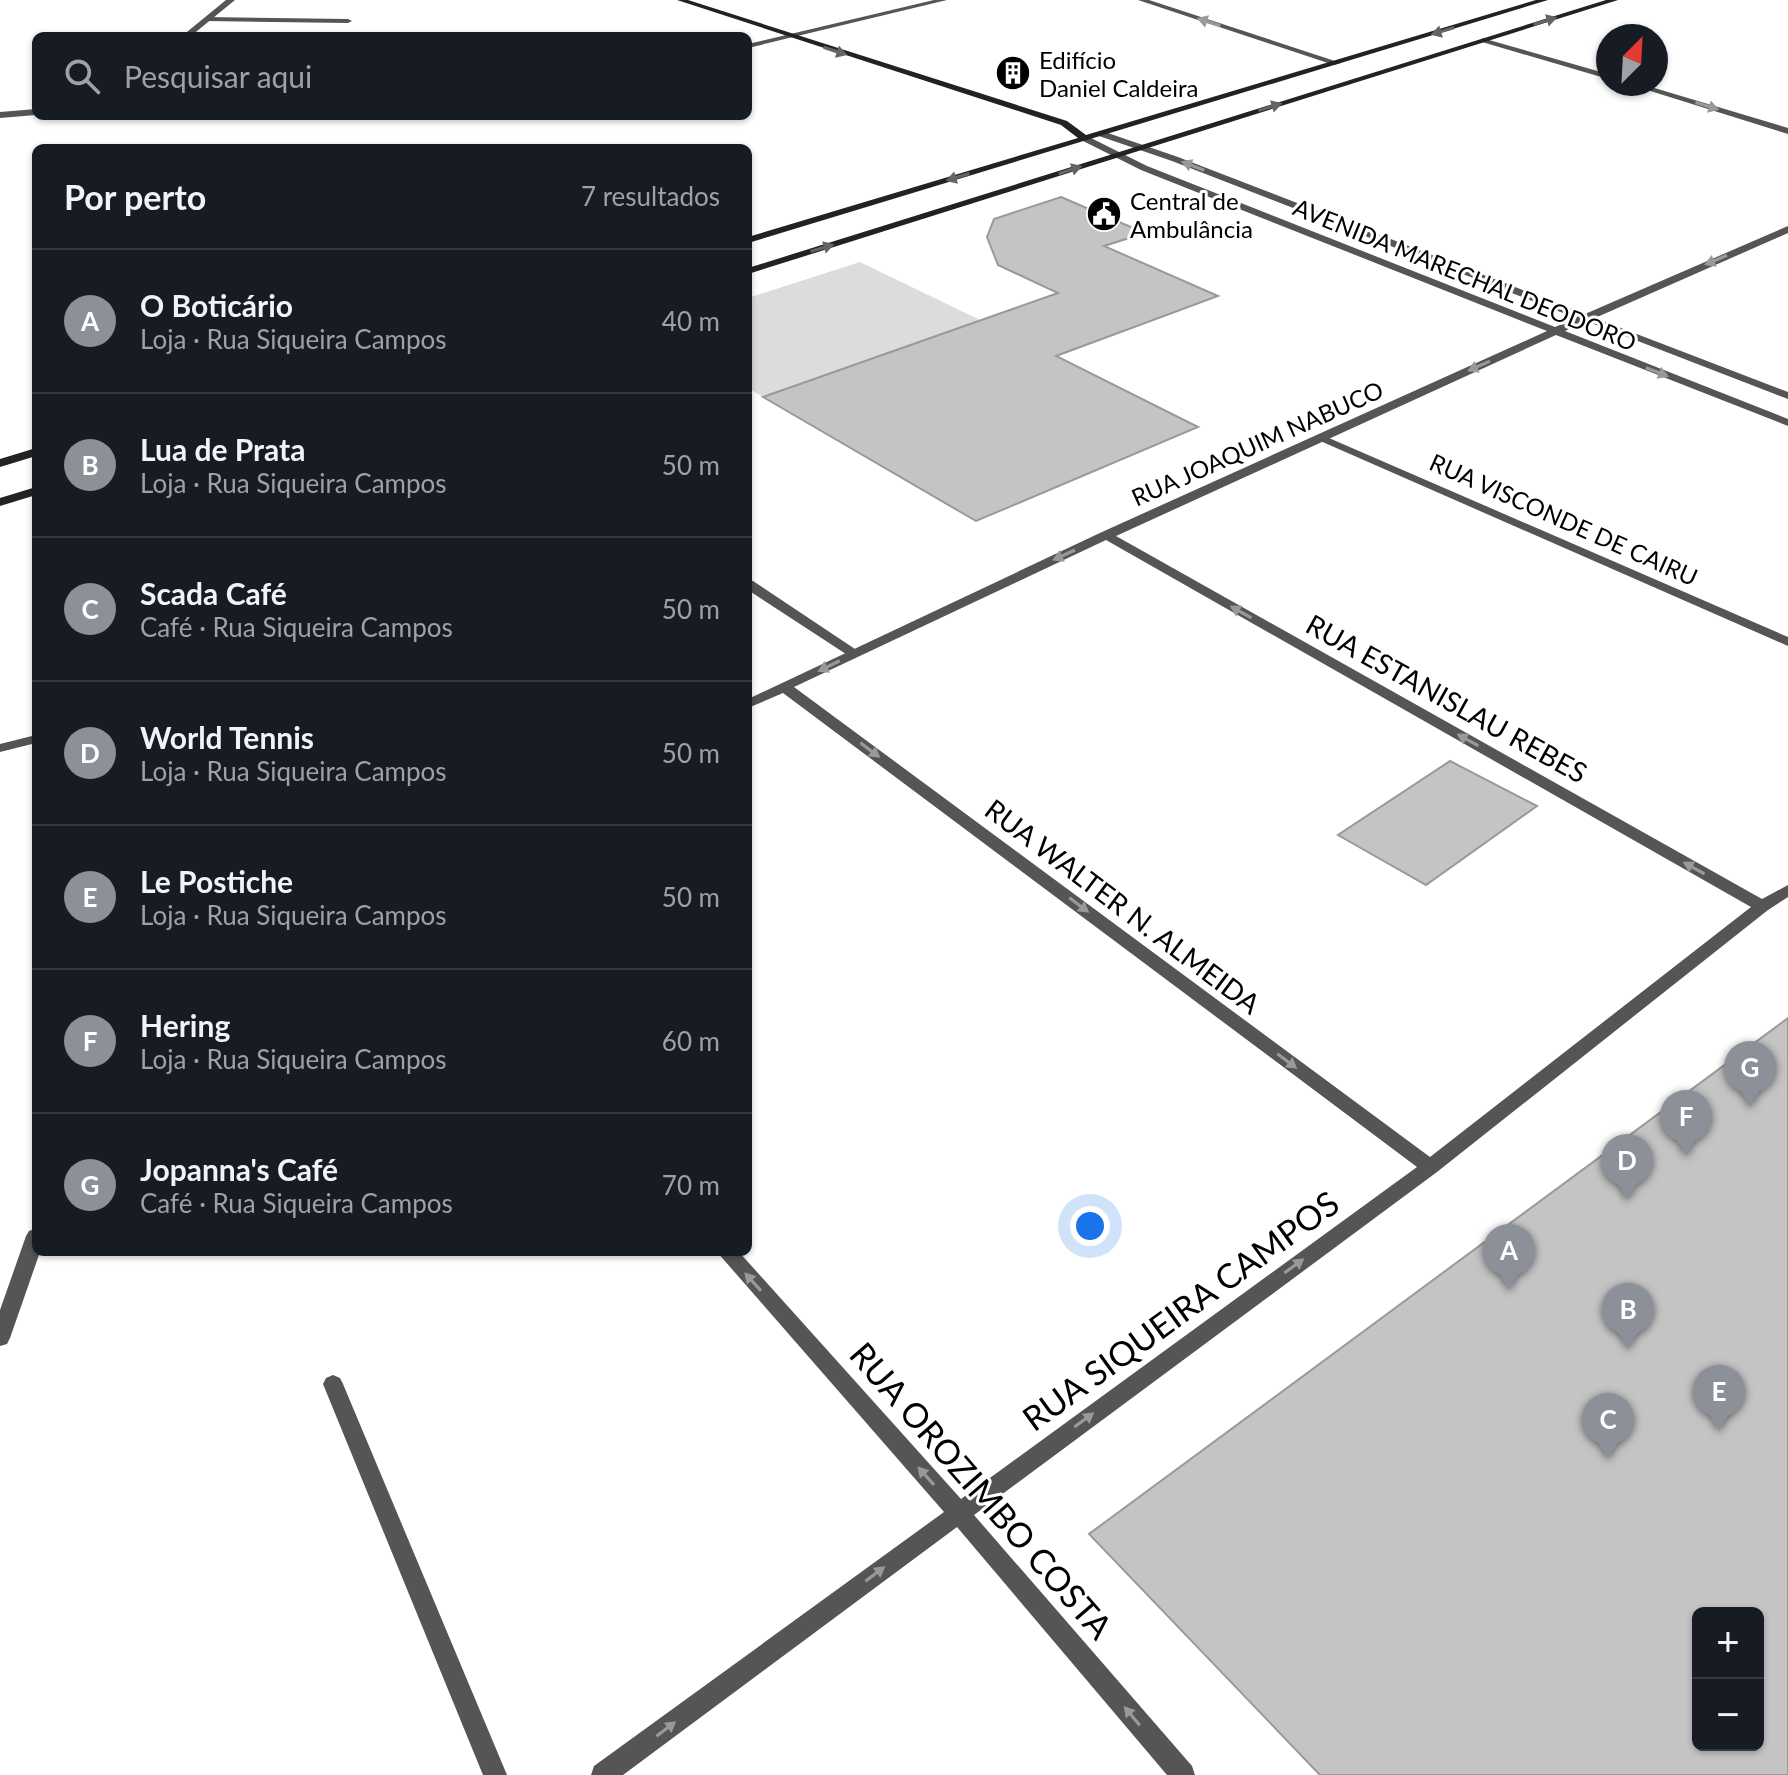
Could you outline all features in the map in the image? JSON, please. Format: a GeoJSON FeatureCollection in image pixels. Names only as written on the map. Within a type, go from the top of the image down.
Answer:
{"type":"FeatureCollection","features":[{"type":"Feature","properties":{"kind":"main road"},"geometry":{"type":"LineString","coordinates":[[681,0],[1064,123],[1086,139]]}},
{"type":"Feature","properties":{"kind":"main road"},"geometry":{"type":"LineString","coordinates":[[752,239],[1544,0]]}},
{"type":"Feature","properties":{"kind":"main road"},"geometry":{"type":"LineString","coordinates":[[752,270],[1614,0]]}},
{"type":"Feature","properties":{"kind":"main road"},"geometry":{"type":"LineString","coordinates":[[1469,23],[1481,26]]}},
{"type":"Feature","properties":{"kind":"main road"},"geometry":{"type":"LineString","coordinates":[[1493,30],[1505,34]]}},
{"type":"Feature","properties":{"kind":"main road"},"geometry":{"type":"LineString","coordinates":[[0,463],[32,453]]}},
{"type":"Feature","properties":{"kind":"main road"},"geometry":{"type":"LineString","coordinates":[[0,502],[32,492]]}},
{"type":"Feature","properties":{"kind":"street"},"geometry":{"type":"LineString","coordinates":[[191,32],[231,0]]}},
{"type":"Feature","properties":{"kind":"street"},"geometry":{"type":"LineString","coordinates":[[752,45],[943,0]]}},
{"type":"Feature","properties":{"kind":"street"},"geometry":{"type":"LineString","coordinates":[[1142,0],[1337,63]]}},
{"type":"Feature","properties":{"kind":"street"},"geometry":{"type":"LineString","coordinates":[[208,19],[348,21]]}},
{"type":"Feature","properties":{"kind":"street"},"geometry":{"type":"LineString","coordinates":[[1485,40],[1596,73]]}},
{"type":"Feature","properties":{"kind":"street"},"geometry":{"type":"LineString","coordinates":[[1668,95],[1788,131]]}},
{"type":"Feature","properties":{"kind":"street"},"geometry":{"type":"LineString","coordinates":[[0,115],[32,112]]}},
{"type":"Feature","properties":{"kind":"street","name":"AVENIDA MARECHAL DEODORO"},"geometry":{"type":"LineString","coordinates":[[1102,134],[1788,396]]}},
{"type":"Feature","properties":{"kind":"street","name":"AVENIDA MARECHAL DEODORO"},"geometry":{"type":"LineString","coordinates":[[1086,139],[1117,155],[1554,332],[1788,423]]}},
{"type":"Feature","properties":{"kind":"street","name":"RUA JOAQUIM NABUCO"},"geometry":{"type":"LineString","coordinates":[[752,702],[1106,535],[1583,318],[1788,229]]}},
{"type":"Feature","properties":{"kind":"street","name":"RUA VISCONDE DE CAIRU"},"geometry":{"type":"LineString","coordinates":[[1322,438],[1788,642]]}},
{"type":"Feature","properties":{"kind":"street","name":"RUA ESTANISLAU REBES"},"geometry":{"type":"LineString","coordinates":[[1106,535],[1762,906]]}},
{"type":"Feature","properties":{"kind":"street"},"geometry":{"type":"LineString","coordinates":[[752,587],[854,653]]}},
{"type":"Feature","properties":{"kind":"street","name":"RUA WALTER N. ALMEIDA"},"geometry":{"type":"LineString","coordinates":[[785,687],[1430,1167]]}},
{"type":"Feature","properties":{"kind":"street"},"geometry":{"type":"LineString","coordinates":[[0,748],[32,740]]}},
{"type":"Feature","properties":{"kind":"street","name":"RUA SIQUEIRA CAMPOS"},"geometry":{"type":"LineString","coordinates":[[603,1775],[1430,1167],[1762,906],[1788,890]]}},
{"type":"Feature","properties":{"kind":"street"},"geometry":{"type":"LineString","coordinates":[[0,1338],[32,1247]]}},
{"type":"Feature","properties":{"kind":"street","name":"RUA OROZIMBO COSTA"},"geometry":{"type":"LineString","coordinates":[[731,1256],[958,1512],[1183,1775]]}},
{"type":"Feature","properties":{"kind":"street"},"geometry":{"type":"LineString","coordinates":[[333,1384],[495,1775]]}},
{"type":"Feature","properties":{"kind":"shaded area"},"geometry":{"type":"Polygon","coordinates":[[[860,262],[980,320],[763,397],[752,390],[752,297],[860,262]]]}},
{"type":"Feature","properties":{"kind":"building"},"geometry":{"type":"Polygon","coordinates":[[[1061,197],[1145,233],[1104,246],[1218,296],[1056,356],[1198,427],[976,521],[763,397],[1058,293],[998,265],[987,237],[994,219],[1061,197]]]}},
{"type":"Feature","properties":{"kind":"building"},"geometry":{"type":"Polygon","coordinates":[[[1450,761],[1537,806],[1426,885],[1338,835],[1450,761]]]}},
{"type":"Feature","properties":{"kind":"building"},"geometry":{"type":"Polygon","coordinates":[[[1788,1018],[1788,1775],[1320,1775],[1089,1534],[1788,1018]]]}},
{"type":"Feature","properties":{"kind":"place","name":"Edifício Daniel Caldeira"},"geometry":{"type":"Point","coordinates":[1013,73]}},
{"type":"Feature","properties":{"kind":"place","name":"Central de Ambulância"},"geometry":{"type":"Point","coordinates":[1104,214]}},
{"type":"Feature","properties":{"kind":"place","name":"Jopanna's Café"},"geometry":{"type":"Point","coordinates":[1750,1107]}},
{"type":"Feature","properties":{"kind":"place","name":"Hering"},"geometry":{"type":"Point","coordinates":[1686,1156]}},
{"type":"Feature","properties":{"kind":"place","name":"World Tennis"},"geometry":{"type":"Point","coordinates":[1627,1200]}},
{"type":"Feature","properties":{"kind":"place","name":"O Boticário"},"geometry":{"type":"Point","coordinates":[1509,1290]}},
{"type":"Feature","properties":{"kind":"place","name":"Lua de Prata"},"geometry":{"type":"Point","coordinates":[1628,1349]}},
{"type":"Feature","properties":{"kind":"place","name":"Le Postiche"},"geometry":{"type":"Point","coordinates":[1719,1431]}},
{"type":"Feature","properties":{"kind":"place","name":"Scada Café"},"geometry":{"type":"Point","coordinates":[1608,1459]}}]}
